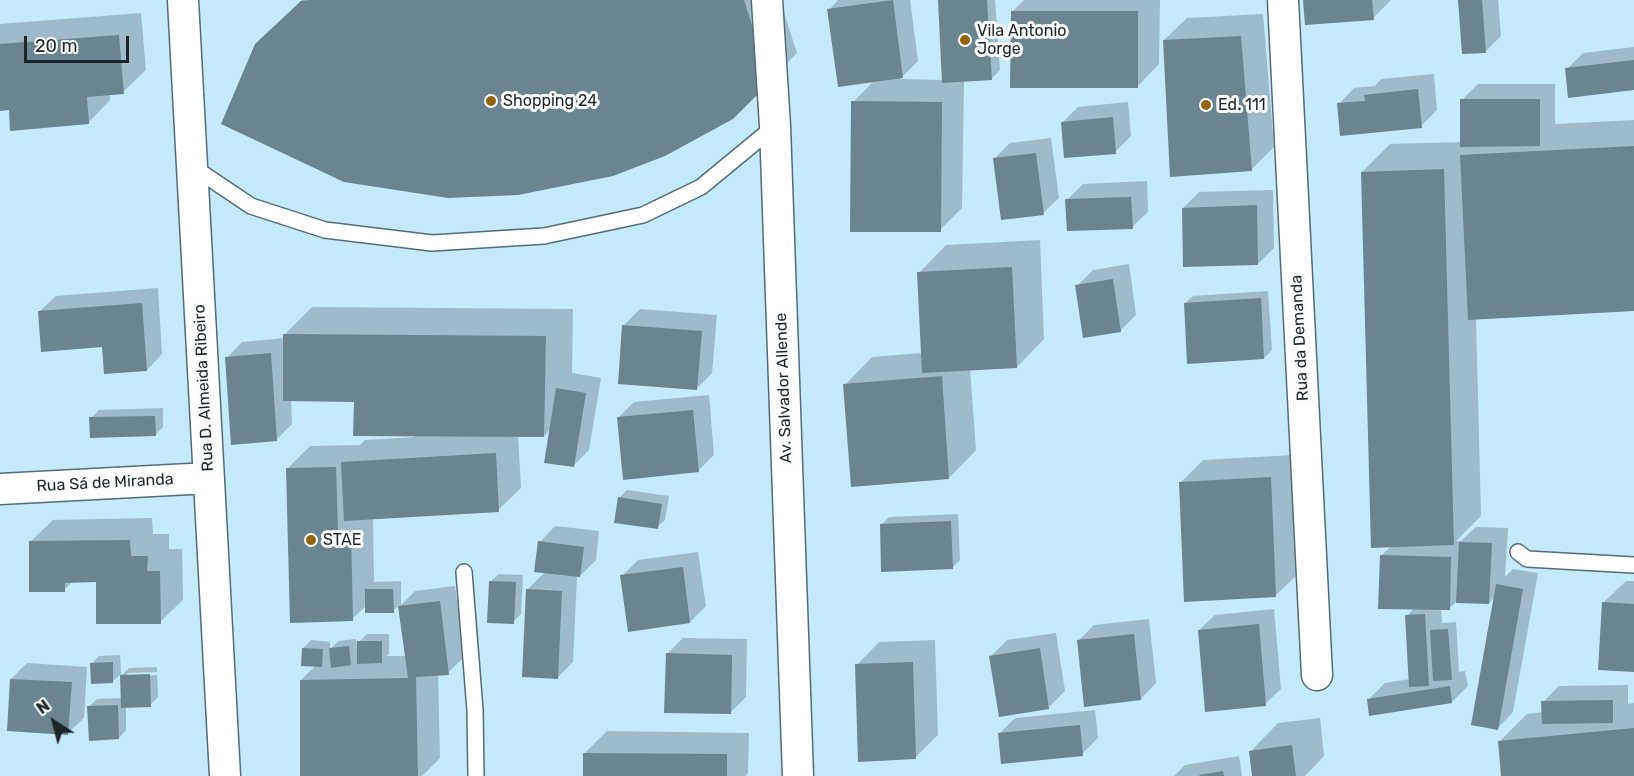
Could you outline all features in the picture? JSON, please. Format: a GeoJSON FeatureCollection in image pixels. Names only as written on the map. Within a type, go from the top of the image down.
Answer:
{"type":"FeatureCollection","features":[{"type":"Feature","properties":{"kind":"street","name":"Rua D. Almeida Ribeiro"},"geometry":{"type":"LineString","coordinates":[[183,0],[225,776]]}},
{"type":"Feature","properties":{"kind":"street","name":"Av. Salvador Allende"},"geometry":{"type":"LineString","coordinates":[[767,0],[775,126],[798,776]]}},
{"type":"Feature","properties":{"kind":"street","name":"Rua da Demanda"},"geometry":{"type":"LineString","coordinates":[[1283,0],[1317,675]]}},
{"type":"Feature","properties":{"kind":"street","name":"Rua Sá de Miranda"},"geometry":{"type":"LineString","coordinates":[[0,489],[209,478]]}},
{"type":"Feature","properties":{"kind":"lane"},"geometry":{"type":"LineString","coordinates":[[193,167],[251,206],[325,230],[432,243],[544,236],[643,215],[701,187],[775,126]]}},
{"type":"Feature","properties":{"kind":"lane"},"geometry":{"type":"LineString","coordinates":[[1518,552],[1527,559],[1634,565]]}},
{"type":"Feature","properties":{"kind":"lane"},"geometry":{"type":"LineString","coordinates":[[464,572],[475,710],[476,776]]}},
{"type":"Feature","properties":{"kind":"shaded area"},"geometry":{"type":"Polygon","coordinates":[[[0,0],[1634,0],[1634,776],[0,776],[0,0]]]}},
{"type":"Feature","properties":{"kind":"building","name":"Shopping 24"},"geometry":{"type":"Polygon","coordinates":[[[744,0],[770,82],[733,119],[665,156],[613,176],[518,195],[448,198],[344,182],[221,124],[255,44],[301,1],[744,0]]]}},
{"type":"Feature","properties":{"kind":"building"},"geometry":{"type":"Polygon","coordinates":[[[893,0],[903,78],[838,87],[827,9],[893,0]]]}},
{"type":"Feature","properties":{"kind":"building","name":"Vila Antonio Jorge"},"geometry":{"type":"Polygon","coordinates":[[[938,0],[987,0],[992,80],[942,83],[938,0]]]}},
{"type":"Feature","properties":{"kind":"building"},"geometry":{"type":"Polygon","coordinates":[[[1303,0],[1372,0],[1374,20],[1305,25],[1303,0]]]}},
{"type":"Feature","properties":{"kind":"building"},"geometry":{"type":"Polygon","coordinates":[[[1458,0],[1482,0],[1486,53],[1462,54],[1458,0]]]}},
{"type":"Feature","properties":{"kind":"building"},"geometry":{"type":"Polygon","coordinates":[[[1011,11],[1138,11],[1138,88],[1010,88],[1011,11]]]}},
{"type":"Feature","properties":{"kind":"building"},"geometry":{"type":"Polygon","coordinates":[[[119,35],[124,94],[87,97],[89,124],[10,131],[9,110],[0,111],[0,44],[119,35]]]}},
{"type":"Feature","properties":{"kind":"building","name":"Ed. 111"},"geometry":{"type":"Polygon","coordinates":[[[1241,36],[1252,171],[1170,177],[1163,40],[1241,36]]]}},
{"type":"Feature","properties":{"kind":"building"},"geometry":{"type":"Polygon","coordinates":[[[1634,60],[1634,90],[1568,98],[1565,68],[1634,60]]]}},
{"type":"Feature","properties":{"kind":"building"},"geometry":{"type":"Polygon","coordinates":[[[1418,89],[1422,128],[1340,136],[1337,103],[1365,101],[1364,95],[1418,89]]]}},
{"type":"Feature","properties":{"kind":"building"},"geometry":{"type":"Polygon","coordinates":[[[1460,99],[1540,99],[1540,146],[1460,147],[1460,99]]]}},
{"type":"Feature","properties":{"kind":"building"},"geometry":{"type":"Polygon","coordinates":[[[851,101],[942,102],[941,232],[850,232],[851,101]]]}},
{"type":"Feature","properties":{"kind":"building"},"geometry":{"type":"Polygon","coordinates":[[[1113,117],[1116,154],[1064,158],[1061,122],[1113,117]]]}},
{"type":"Feature","properties":{"kind":"building"},"geometry":{"type":"Polygon","coordinates":[[[1634,146],[1634,311],[1468,320],[1460,155],[1634,146]]]}},
{"type":"Feature","properties":{"kind":"building"},"geometry":{"type":"Polygon","coordinates":[[[1036,153],[1044,215],[1001,220],[993,158],[1036,153]]]}},
{"type":"Feature","properties":{"kind":"building"},"geometry":{"type":"Polygon","coordinates":[[[1444,169],[1454,545],[1371,548],[1361,172],[1444,169]]]}},
{"type":"Feature","properties":{"kind":"building"},"geometry":{"type":"Polygon","coordinates":[[[1131,197],[1133,229],[1067,231],[1065,199],[1131,197]]]}},
{"type":"Feature","properties":{"kind":"building"},"geometry":{"type":"Polygon","coordinates":[[[1257,205],[1258,265],[1183,267],[1182,208],[1257,205]]]}},
{"type":"Feature","properties":{"kind":"building"},"geometry":{"type":"Polygon","coordinates":[[[1012,267],[1017,368],[922,373],[917,272],[1012,267]]]}},
{"type":"Feature","properties":{"kind":"building"},"geometry":{"type":"Polygon","coordinates":[[[1113,279],[1121,332],[1083,338],[1075,285],[1113,279]]]}},
{"type":"Feature","properties":{"kind":"building"},"geometry":{"type":"Polygon","coordinates":[[[1261,298],[1264,359],[1187,364],[1184,303],[1261,298]]]}},
{"type":"Feature","properties":{"kind":"building"},"geometry":{"type":"Polygon","coordinates":[[[142,303],[147,371],[104,374],[102,347],[41,352],[38,311],[142,303]]]}},
{"type":"Feature","properties":{"kind":"building"},"geometry":{"type":"Polygon","coordinates":[[[622,325],[702,331],[697,390],[618,384],[622,325]]]}},
{"type":"Feature","properties":{"kind":"building"},"geometry":{"type":"Polygon","coordinates":[[[283,334],[546,336],[544,437],[353,436],[354,402],[283,401],[283,334]]]}},
{"type":"Feature","properties":{"kind":"building"},"geometry":{"type":"Polygon","coordinates":[[[271,353],[277,441],[231,445],[225,357],[271,353]]]}},
{"type":"Feature","properties":{"kind":"building"},"geometry":{"type":"Polygon","coordinates":[[[942,376],[949,479],[851,487],[843,384],[942,376]]]}},
{"type":"Feature","properties":{"kind":"building"},"geometry":{"type":"Polygon","coordinates":[[[556,388],[586,393],[574,467],[544,463],[556,388]]]}},
{"type":"Feature","properties":{"kind":"building"},"geometry":{"type":"Polygon","coordinates":[[[693,410],[699,472],[623,480],[617,417],[693,410]]]}},
{"type":"Feature","properties":{"kind":"building"},"geometry":{"type":"Polygon","coordinates":[[[155,416],[156,436],[90,438],[89,417],[155,416]]]}},
{"type":"Feature","properties":{"kind":"building"},"geometry":{"type":"Polygon","coordinates":[[[496,453],[499,512],[344,521],[341,462],[496,453]]]}},
{"type":"Feature","properties":{"kind":"building"},"geometry":{"type":"Polygon","coordinates":[[[336,467],[338,531],[351,531],[353,621],[290,623],[286,468],[336,467]]]}},
{"type":"Feature","properties":{"kind":"building"},"geometry":{"type":"Polygon","coordinates":[[[1271,477],[1276,597],[1184,602],[1179,482],[1271,477]]]}},
{"type":"Feature","properties":{"kind":"building"},"geometry":{"type":"Polygon","coordinates":[[[618,497],[662,504],[658,529],[614,523],[618,497]]]}},
{"type":"Feature","properties":{"kind":"building"},"geometry":{"type":"Polygon","coordinates":[[[951,521],[953,569],[881,572],[880,524],[951,521]]]}},
{"type":"Feature","properties":{"kind":"building"},"geometry":{"type":"Polygon","coordinates":[[[130,540],[131,556],[148,556],[147,571],[160,571],[161,624],[96,624],[96,582],[65,583],[65,592],[29,592],[29,541],[130,540]]]}},
{"type":"Feature","properties":{"kind":"building"},"geometry":{"type":"Polygon","coordinates":[[[538,541],[584,547],[580,577],[534,572],[538,541]]]}},
{"type":"Feature","properties":{"kind":"building"},"geometry":{"type":"Polygon","coordinates":[[[1459,542],[1492,543],[1489,604],[1456,603],[1459,542]]]}},
{"type":"Feature","properties":{"kind":"building"},"geometry":{"type":"Polygon","coordinates":[[[1380,555],[1451,557],[1450,610],[1378,609],[1380,555]]]}},
{"type":"Feature","properties":{"kind":"building"},"geometry":{"type":"Polygon","coordinates":[[[683,567],[690,623],[628,632],[620,575],[683,567]]]}},
{"type":"Feature","properties":{"kind":"building"},"geometry":{"type":"Polygon","coordinates":[[[489,581],[516,582],[514,624],[487,623],[489,581]]]}},
{"type":"Feature","properties":{"kind":"building"},"geometry":{"type":"Polygon","coordinates":[[[1496,584],[1523,589],[1498,730],[1471,725],[1496,584]]]}},
{"type":"Feature","properties":{"kind":"building"},"geometry":{"type":"Polygon","coordinates":[[[365,589],[393,589],[394,613],[365,613],[365,589]]]}},
{"type":"Feature","properties":{"kind":"building"},"geometry":{"type":"Polygon","coordinates":[[[526,589],[562,591],[558,679],[522,677],[526,589]]]}},
{"type":"Feature","properties":{"kind":"building"},"geometry":{"type":"Polygon","coordinates":[[[440,601],[449,675],[416,677],[418,776],[300,776],[300,680],[408,678],[398,606],[440,601]]]}},
{"type":"Feature","properties":{"kind":"building"},"geometry":{"type":"Polygon","coordinates":[[[1602,602],[1634,604],[1634,672],[1598,670],[1602,602]]]}},
{"type":"Feature","properties":{"kind":"building"},"geometry":{"type":"Polygon","coordinates":[[[1425,614],[1429,686],[1409,687],[1405,615],[1425,614]]]}},
{"type":"Feature","properties":{"kind":"building"},"geometry":{"type":"Polygon","coordinates":[[[1259,624],[1266,706],[1205,712],[1198,630],[1259,624]]]}},
{"type":"Feature","properties":{"kind":"building"},"geometry":{"type":"Polygon","coordinates":[[[1448,629],[1452,680],[1433,681],[1430,630],[1448,629]]]}},
{"type":"Feature","properties":{"kind":"building"},"geometry":{"type":"Polygon","coordinates":[[[1134,634],[1141,700],[1084,707],[1077,640],[1134,634]]]}},
{"type":"Feature","properties":{"kind":"building"},"geometry":{"type":"Polygon","coordinates":[[[357,641],[382,641],[382,663],[357,664],[357,641]]]}},
{"type":"Feature","properties":{"kind":"building"},"geometry":{"type":"Polygon","coordinates":[[[349,646],[351,665],[331,668],[329,648],[349,646]]]}},
{"type":"Feature","properties":{"kind":"building"},"geometry":{"type":"Polygon","coordinates":[[[302,648],[323,649],[322,667],[301,666],[302,648]]]}},
{"type":"Feature","properties":{"kind":"building"},"geometry":{"type":"Polygon","coordinates":[[[1040,648],[1049,709],[999,717],[989,656],[1040,648]]]}},
{"type":"Feature","properties":{"kind":"building"},"geometry":{"type":"Polygon","coordinates":[[[666,653],[732,655],[731,714],[664,713],[666,653]]]}},
{"type":"Feature","properties":{"kind":"building"},"geometry":{"type":"Polygon","coordinates":[[[113,662],[113,683],[91,684],[90,663],[113,662]]]}},
{"type":"Feature","properties":{"kind":"building"},"geometry":{"type":"Polygon","coordinates":[[[913,662],[916,759],[858,762],[855,664],[913,662]]]}},
{"type":"Feature","properties":{"kind":"building"},"geometry":{"type":"Polygon","coordinates":[[[150,674],[151,707],[121,708],[120,675],[150,674]]]}},
{"type":"Feature","properties":{"kind":"building"},"geometry":{"type":"Polygon","coordinates":[[[10,679],[72,682],[68,735],[7,731],[10,679]]]}},
{"type":"Feature","properties":{"kind":"building"},"geometry":{"type":"Polygon","coordinates":[[[1450,686],[1452,703],[1369,716],[1367,699],[1450,686]]]}},
{"type":"Feature","properties":{"kind":"building"},"geometry":{"type":"Polygon","coordinates":[[[1613,700],[1613,723],[1542,724],[1541,701],[1613,700]]]}},
{"type":"Feature","properties":{"kind":"building"},"geometry":{"type":"Polygon","coordinates":[[[118,705],[119,739],[89,741],[87,706],[118,705]]]}},
{"type":"Feature","properties":{"kind":"building"},"geometry":{"type":"Polygon","coordinates":[[[1080,725],[1083,756],[1001,764],[998,733],[1080,725]]]}},
{"type":"Feature","properties":{"kind":"building"},"geometry":{"type":"Polygon","coordinates":[[[1634,728],[1634,776],[1501,776],[1498,741],[1634,728]]]}},
{"type":"Feature","properties":{"kind":"building"},"geometry":{"type":"Polygon","coordinates":[[[1292,745],[1296,776],[1252,776],[1249,751],[1292,745]]]}},
{"type":"Feature","properties":{"kind":"building"},"geometry":{"type":"Polygon","coordinates":[[[583,753],[727,754],[727,776],[583,776],[583,753]]]}},
{"type":"Feature","properties":{"kind":"building"},"geometry":{"type":"Polygon","coordinates":[[[1223,771],[1224,776],[1199,775],[1223,771]]]}},
{"type":"Feature","properties":{"kind":"place","name":"Vila Antonio Jorge"},"geometry":{"type":"Point","coordinates":[965,40]}},
{"type":"Feature","properties":{"kind":"place","name":"Shopping 24"},"geometry":{"type":"Point","coordinates":[491,101]}},
{"type":"Feature","properties":{"kind":"place","name":"Ed. 111"},"geometry":{"type":"Point","coordinates":[1206,105]}},
{"type":"Feature","properties":{"kind":"place","name":"STAE"},"geometry":{"type":"Point","coordinates":[311,540]}}]}
